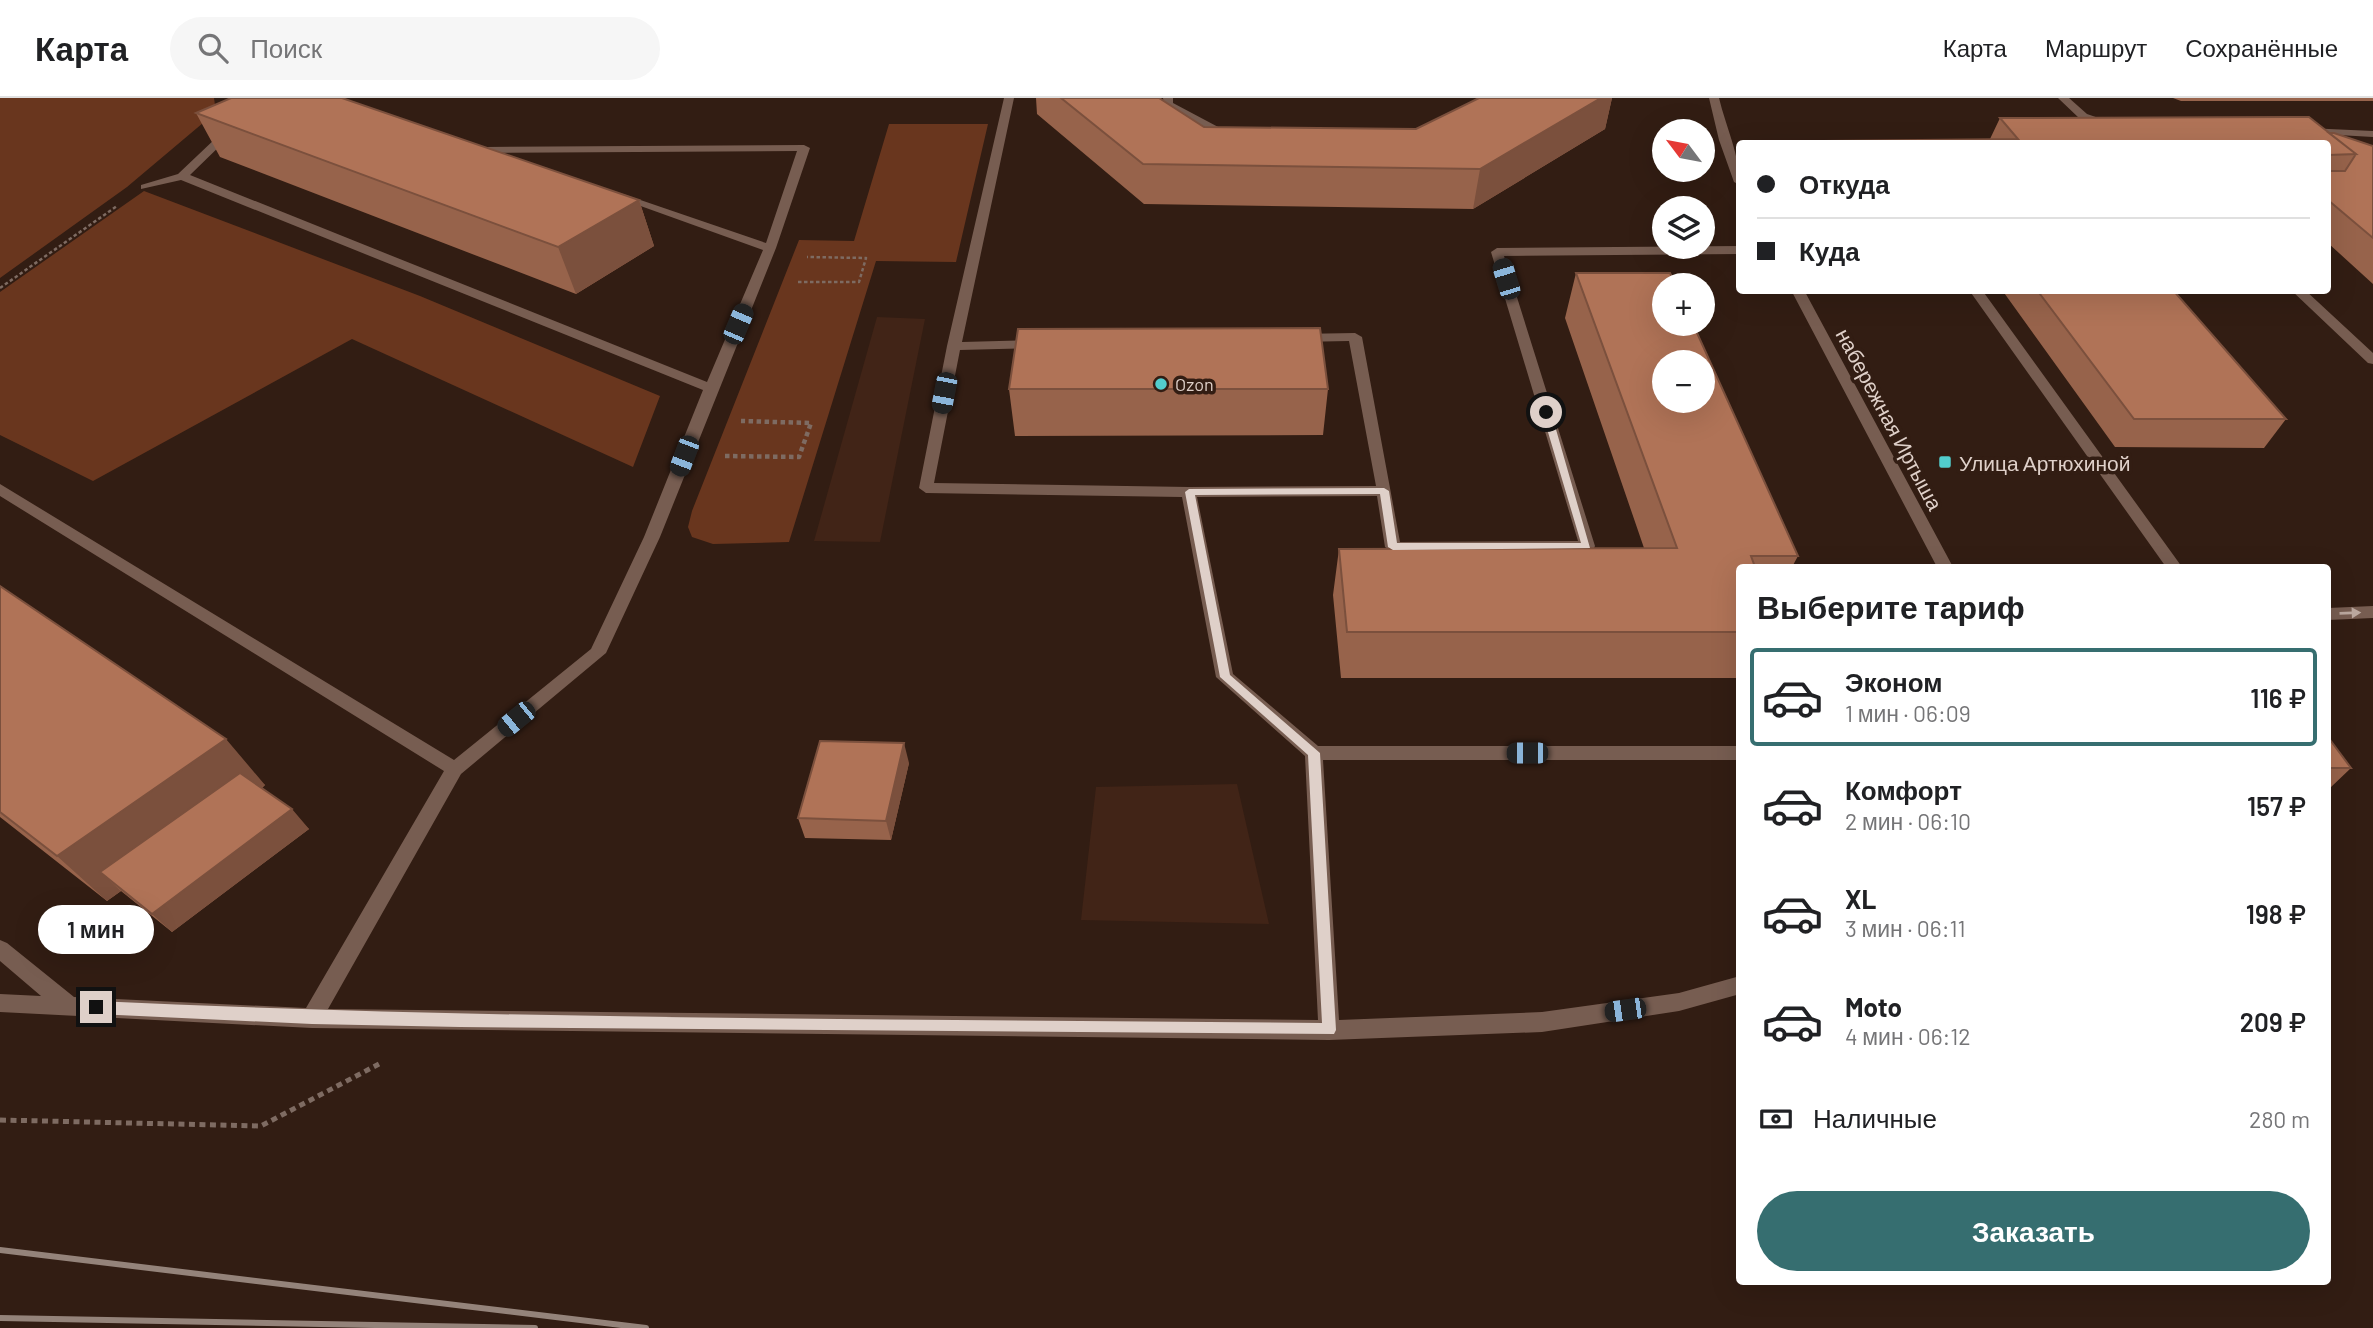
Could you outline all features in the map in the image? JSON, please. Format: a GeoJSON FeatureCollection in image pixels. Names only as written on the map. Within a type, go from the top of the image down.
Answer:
{"type":"FeatureCollection","features":[{"type":"Feature","properties":{"kind":"street"},"geometry":{"type":"LineString","coordinates":[[145,187],[183,176],[264,98]]}},
{"type":"Feature","properties":{"kind":"street"},"geometry":{"type":"LineString","coordinates":[[1009,98],[954,346],[926,488],[1189,492],[1384,491]]}},
{"type":"Feature","properties":{"kind":"street"},"geometry":{"type":"LineString","coordinates":[[1168,98],[1168,104],[1242,142]]}},
{"type":"Feature","properties":{"kind":"street"},"geometry":{"type":"LineString","coordinates":[[1714,98],[1724,140],[1736,172]]}},
{"type":"Feature","properties":{"kind":"street"},"geometry":{"type":"LineString","coordinates":[[2063,98],[2083,117],[2109,124],[2121,124]]}},
{"type":"Feature","properties":{"kind":"street"},"geometry":{"type":"LineString","coordinates":[[2293,131],[2373,134]]}},
{"type":"Feature","properties":{"kind":"street"},"geometry":{"type":"LineString","coordinates":[[473,145],[524,163]]}},
{"type":"Feature","properties":{"kind":"street"},"geometry":{"type":"LineString","coordinates":[[312,1018],[455,769],[598,653],[652,537],[768,252],[804,148],[485,149]]}},
{"type":"Feature","properties":{"kind":"street"},"geometry":{"type":"LineString","coordinates":[[183,176],[711,388]]}},
{"type":"Feature","properties":{"kind":"street"},"geometry":{"type":"LineString","coordinates":[[602,190],[768,252]]}},
{"type":"Feature","properties":{"kind":"street"},"geometry":{"type":"LineString","coordinates":[[1286,339],[1355,337],[1393,547],[1587,546],[1497,252],[1736,250]]}},
{"type":"Feature","properties":{"kind":"street","name":"набережная Иртыша"},"geometry":{"type":"LineString","coordinates":[[1799,294],[1943,564]]}},
{"type":"Feature","properties":{"kind":"street"},"geometry":{"type":"LineString","coordinates":[[1978,294],[2172,564]]}},
{"type":"Feature","properties":{"kind":"street"},"geometry":{"type":"LineString","coordinates":[[2301,294],[2373,360]]}},
{"type":"Feature","properties":{"kind":"street"},"geometry":{"type":"LineString","coordinates":[[954,346],[1051,344]]}},
{"type":"Feature","properties":{"kind":"street"},"geometry":{"type":"LineString","coordinates":[[0,489],[455,769]]}},
{"type":"Feature","properties":{"kind":"street"},"geometry":{"type":"LineString","coordinates":[[1189,492],[1225,677],[1314,753],[1736,753]]}},
{"type":"Feature","properties":{"kind":"street"},"geometry":{"type":"LineString","coordinates":[[2331,614],[2373,612]]}},
{"type":"Feature","properties":{"kind":"street"},"geometry":{"type":"LineString","coordinates":[[1314,753],[1329,1030]]}},
{"type":"Feature","properties":{"kind":"street"},"geometry":{"type":"LineString","coordinates":[[0,949],[69,1006]]}},
{"type":"Feature","properties":{"kind":"street"},"geometry":{"type":"LineString","coordinates":[[0,1003],[312,1018],[1329,1030],[1542,1022],[1679,1002],[1736,986]]}},
{"type":"Feature","properties":{"kind":"path"},"geometry":{"type":"LineString","coordinates":[[0,288],[145,187]]}},
{"type":"Feature","properties":{"kind":"path"},"geometry":{"type":"LineString","coordinates":[[756,282],[859,282],[866,258],[768,252]]}},
{"type":"Feature","properties":{"kind":"path"},"geometry":{"type":"LineString","coordinates":[[684,456],[799,457],[811,423],[698,420]]}},
{"type":"Feature","properties":{"kind":"path"},"geometry":{"type":"LineString","coordinates":[[0,1120],[261,1126],[390,1058]]}},
{"type":"Feature","properties":{"kind":"shaded area"},"geometry":{"type":"Polygon","coordinates":[[[0,98],[214,98],[216,112],[127,187],[0,278],[0,98]]]}},
{"type":"Feature","properties":{"kind":"shaded area"},"geometry":{"type":"Polygon","coordinates":[[[889,124],[988,124],[956,262],[876,261],[789,542],[713,544],[692,537],[688,527],[692,511],[799,240],[854,241],[889,124]]]}},
{"type":"Feature","properties":{"kind":"shaded area"},"geometry":{"type":"Polygon","coordinates":[[[144,191],[420,296],[660,396],[633,467],[352,339],[93,481],[0,435],[0,292],[144,191]]]}},
{"type":"Feature","properties":{"kind":"shaded area"},"geometry":{"type":"Polygon","coordinates":[[[877,317],[925,319],[880,542],[814,541],[877,317]]]}},
{"type":"Feature","properties":{"kind":"shaded area"},"geometry":{"type":"Polygon","coordinates":[[[1237,784],[1269,924],[1081,920],[1096,787],[1237,784]]]}},
{"type":"Feature","properties":{"kind":"building"},"geometry":{"type":"Polygon","coordinates":[[[231,98],[342,98],[639,200],[558,247],[196,113],[231,98]]]}},
{"type":"Feature","properties":{"kind":"building"},"geometry":{"type":"Polygon","coordinates":[[[1061,98],[1159,98],[1204,127],[1416,129],[1479,98],[1601,98],[1480,169],[1143,164],[1061,98]]]}},
{"type":"Feature","properties":{"kind":"building"},"geometry":{"type":"Polygon","coordinates":[[[2309,117],[2356,154],[2331,155],[2331,140],[1921,140],[2018,139],[2000,118],[2309,117]]]}},
{"type":"Feature","properties":{"kind":"building"},"geometry":{"type":"Polygon","coordinates":[[[2329,133],[2373,146],[2373,238],[2331,203],[2331,171],[2345,171],[2356,154],[2329,133]]]}},
{"type":"Feature","properties":{"kind":"building"},"geometry":{"type":"Polygon","coordinates":[[[1576,273],[1652,273],[1652,336],[1698,336],[1705,350],[1652,350],[1652,413],[1715,413],[1715,373],[1798,556],[1751,556],[1754,564],[1736,564],[1736,632],[1347,632],[1339,549],[1677,548],[1576,273]]]}},
{"type":"Feature","properties":{"kind":"building"},"geometry":{"type":"Polygon","coordinates":[[[2040,294],[2177,294],[2286,419],[2134,419],[2040,294]]]}},
{"type":"Feature","properties":{"kind":"building"},"geometry":{"type":"Polygon","coordinates":[[[1320,328],[1328,389],[1009,389],[1018,329],[1320,328]]]}},
{"type":"Feature","properties":{"kind":"building"},"geometry":{"type":"Polygon","coordinates":[[[0,586],[226,739],[57,856],[0,812],[0,586]]]}},
{"type":"Feature","properties":{"kind":"building"},"geometry":{"type":"Polygon","coordinates":[[[820,741],[904,743],[886,821],[798,818],[820,741]]]}},
{"type":"Feature","properties":{"kind":"building"},"geometry":{"type":"Polygon","coordinates":[[[2331,741],[2351,768],[2331,768],[2331,741]]]}},
{"type":"Feature","properties":{"kind":"building"},"geometry":{"type":"Polygon","coordinates":[[[240,773],[292,809],[152,914],[100,872],[240,773]]]}},
{"type":"Feature","properties":{"kind":"railway"},"geometry":{"type":"LineString","coordinates":[[0,1250],[646,1328]]}},
{"type":"Feature","properties":{"kind":"railway"},"geometry":{"type":"LineString","coordinates":[[0,1318],[535,1328]]}},
{"type":"Feature","properties":{"kind":"place","name":"Ozon"},"geometry":{"type":"Point","coordinates":[1161,384]}},
{"type":"Feature","properties":{"kind":"place","name":"Улица Артюхиной"},"geometry":{"type":"Point","coordinates":[1945,462]}},
{"type":"Feature","properties":{"kind":"route"},"geometry":{"type":"LineString","coordinates":[[96,1007],[312,1018],[460,1021],[1329,1030],[1314,753],[1225,677],[1189,492],[1384,491],[1393,547],[1587,546],[1546,412]]}}]}
